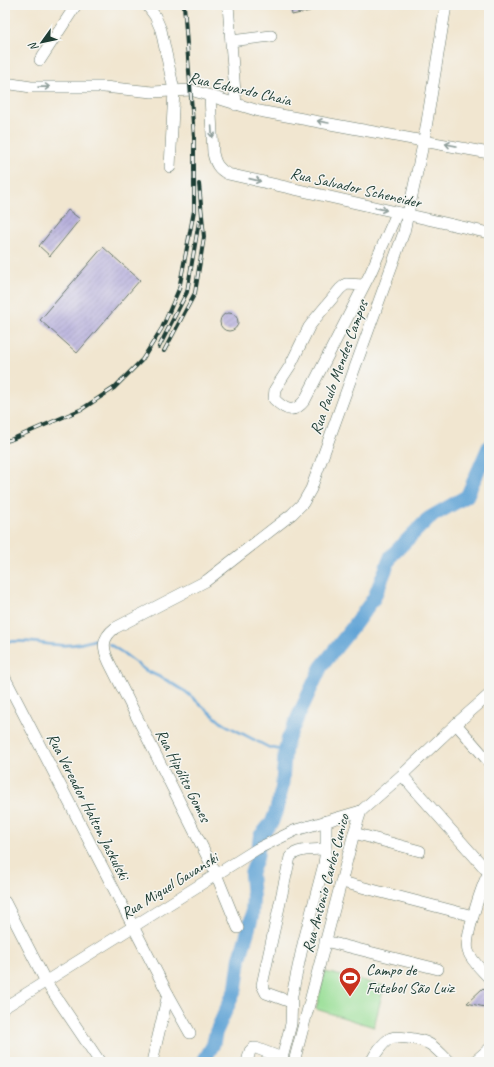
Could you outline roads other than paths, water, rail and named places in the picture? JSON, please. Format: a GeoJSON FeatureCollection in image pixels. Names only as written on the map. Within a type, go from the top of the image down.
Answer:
{"type":"FeatureCollection","features":[{"type":"Feature","properties":{"kind":"street"},"geometry":{"type":"LineString","coordinates":[[40,60],[76,5]]}},
{"type":"Feature","properties":{"kind":"street"},"geometry":{"type":"LineString","coordinates":[[147,5],[156,16],[162,30],[174,90],[170,166]]}},
{"type":"Feature","properties":{"kind":"street"},"geometry":{"type":"LineString","coordinates":[[228,5],[236,104]]}},
{"type":"Feature","properties":{"kind":"street","name":"Rua Paulo Mendes Campos"},"geometry":{"type":"LineString","coordinates":[[105,641],[109,633],[115,628],[206,581],[292,514],[303,503],[311,489],[404,232],[403,214],[424,140],[446,5]]}},
{"type":"Feature","properties":{"kind":"street"},"geometry":{"type":"LineString","coordinates":[[231,41],[271,36]]}},
{"type":"Feature","properties":{"kind":"street","name":"Rua Eduardo Chaia"},"geometry":{"type":"LineString","coordinates":[[5,83],[26,86],[104,87],[152,92],[191,90],[259,111],[489,153]]}},
{"type":"Feature","properties":{"kind":"street","name":"Rua Salvador Scheneider"},"geometry":{"type":"LineString","coordinates":[[210,96],[213,153],[215,162],[218,167],[228,174],[489,233]]}},
{"type":"Feature","properties":{"kind":"street"},"geometry":{"type":"LineString","coordinates":[[364,285],[346,284],[340,289],[309,327],[290,366],[275,389],[274,399],[282,407],[292,410],[299,407],[305,400],[364,285],[403,214]]}},
{"type":"Feature","properties":{"kind":"street","name":"Rua Hipólito Gomes"},"geometry":{"type":"LineString","coordinates":[[105,641],[105,653],[109,662],[216,874],[238,928]]}},
{"type":"Feature","properties":{"kind":"street","name":"Rua Vereador Halton Jaskulski"},"geometry":{"type":"LineString","coordinates":[[5,678],[168,994],[190,1033]]}},
{"type":"Feature","properties":{"kind":"street","name":"Rua Antonio Carlos Cunico"},"geometry":{"type":"LineString","coordinates":[[294,1062],[325,941],[361,811],[489,695]]}},
{"type":"Feature","properties":{"kind":"street"},"geometry":{"type":"LineString","coordinates":[[456,724],[489,762]]}},
{"type":"Feature","properties":{"kind":"street"},"geometry":{"type":"LineString","coordinates":[[402,775],[489,873],[473,916],[466,944],[474,961],[489,978]]}},
{"type":"Feature","properties":{"kind":"street","name":"Rua Miguel Gavanski"},"geometry":{"type":"LineString","coordinates":[[5,1008],[266,843],[296,830],[361,811]]}},
{"type":"Feature","properties":{"kind":"street"},"geometry":{"type":"LineString","coordinates":[[248,1062],[252,1048],[256,1048],[281,1060],[291,1024],[291,1002],[303,944],[324,864],[326,848],[326,821]]}},
{"type":"Feature","properties":{"kind":"street"},"geometry":{"type":"LineString","coordinates":[[354,833],[420,851]]}},
{"type":"Feature","properties":{"kind":"street"},"geometry":{"type":"LineString","coordinates":[[291,1002],[266,993],[262,985],[290,857],[294,852],[326,848]]}},
{"type":"Feature","properties":{"kind":"street"},"geometry":{"type":"LineString","coordinates":[[342,882],[473,916]]}},
{"type":"Feature","properties":{"kind":"street"},"geometry":{"type":"LineString","coordinates":[[5,902],[46,982],[100,1062]]}},
{"type":"Feature","properties":{"kind":"street"},"geometry":{"type":"LineString","coordinates":[[325,941],[438,968]]}},
{"type":"Feature","properties":{"kind":"street"},"geometry":{"type":"LineString","coordinates":[[152,1062],[168,994]]}},
{"type":"Feature","properties":{"kind":"street"},"geometry":{"type":"LineString","coordinates":[[371,1062],[385,1043],[391,1038],[397,1037],[421,1039],[438,1051],[449,1062]]}},
{"type":"Feature","properties":{"kind":"street"},"geometry":{"type":"LineString","coordinates":[[474,1062],[489,1049]]}},
{"type":"Feature","properties":{"kind":"waterway"},"geometry":{"type":"LineString","coordinates":[[203,1062],[213,1045],[216,1032],[236,988],[240,958],[252,917],[253,897],[251,874],[257,858],[260,836],[272,822],[276,811],[282,788],[285,751],[288,739],[301,710],[321,667],[374,598],[391,556],[429,518],[467,496],[489,446]]}},
{"type":"Feature","properties":{"kind":"waterway"},"geometry":{"type":"LineString","coordinates":[[5,642],[25,641],[70,645],[80,644],[100,638],[103,640]]}},
{"type":"Feature","properties":{"kind":"waterway"},"geometry":{"type":"LineString","coordinates":[[109,644],[145,670],[186,692],[222,723],[268,747],[285,751]]}},
{"type":"Feature","properties":{"kind":"railway"},"geometry":{"type":"LineString","coordinates":[[5,441],[82,409],[114,388],[142,360],[162,328],[179,289],[194,211],[194,137],[184,5]]}},
{"type":"Feature","properties":{"kind":"railway"},"geometry":{"type":"LineString","coordinates":[[164,351],[195,293],[204,237],[199,184]]}},
{"type":"Feature","properties":{"kind":"railway"},"geometry":{"type":"LineString","coordinates":[[159,347],[187,292],[199,221]]}},
{"type":"Feature","properties":{"kind":"place","name":"Campo de Futebol São Luiz"},"geometry":{"type":"Point","coordinates":[350,998]}}]}
